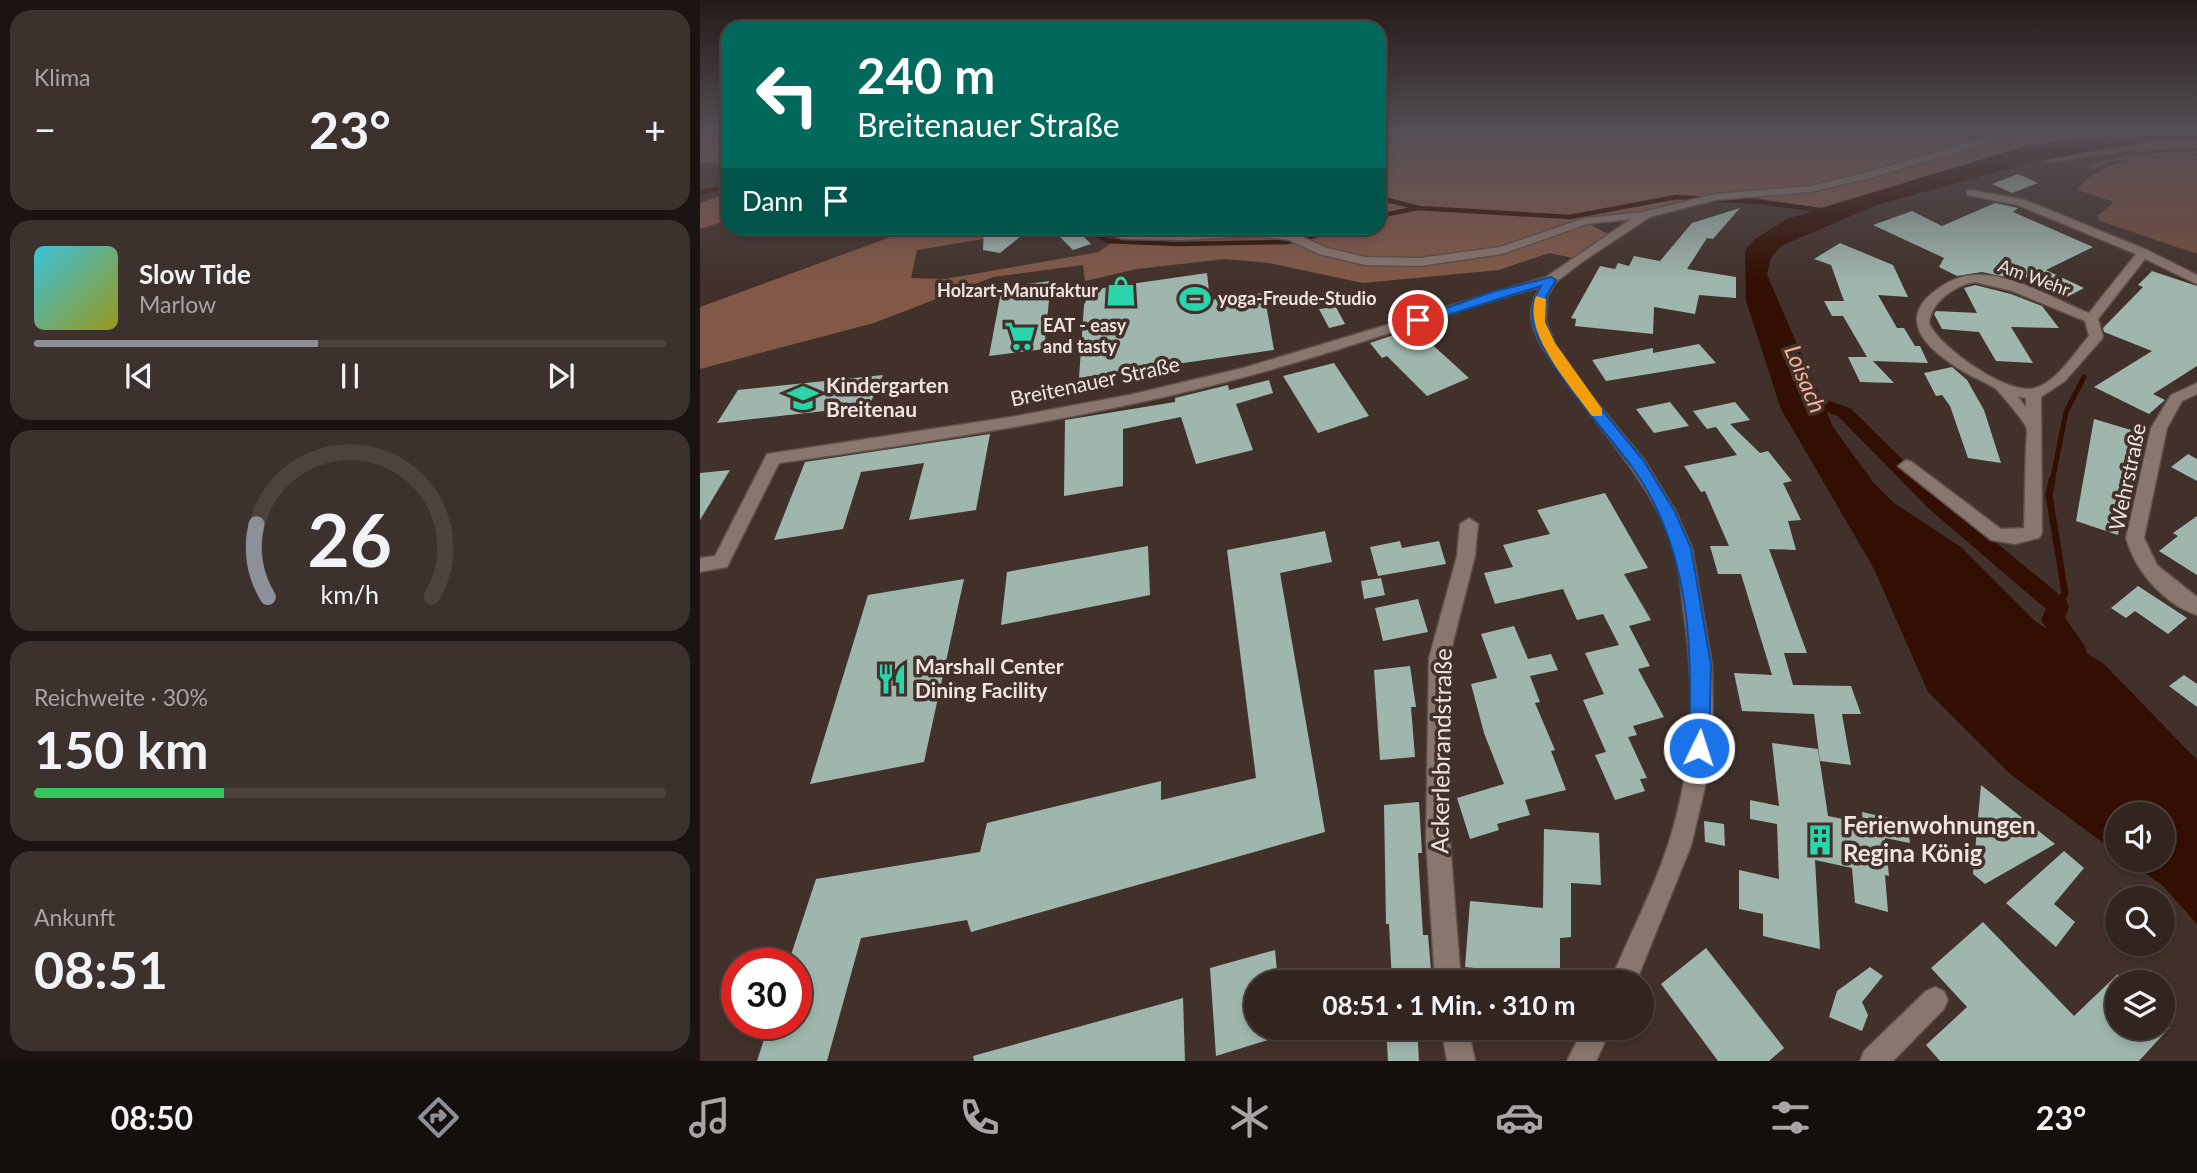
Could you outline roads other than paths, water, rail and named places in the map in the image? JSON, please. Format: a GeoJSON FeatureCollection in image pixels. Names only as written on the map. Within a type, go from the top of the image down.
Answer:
{"type":"FeatureCollection","features":[{"type":"Feature","properties":{"kind":"street"},"geometry":{"type":"LineString","coordinates":[[1271,235],[1298,240],[1323,251],[1365,261],[1420,262],[1502,250],[1585,221],[1646,215],[1683,203],[1715,197],[1810,189],[1838,183]]}},
{"type":"Feature","properties":{"kind":"street"},"geometry":{"type":"LineString","coordinates":[[1971,193],[2021,202],[2143,253],[2197,280]]}},
{"type":"Feature","properties":{"kind":"street"},"geometry":{"type":"LineString","coordinates":[[1628,970],[1679,846],[1694,787],[1702,728],[1702,665],[1682,548],[1667,512],[1639,465],[1566,372],[1539,322],[1540,297],[1551,280],[1611,236],[1646,215]]}},
{"type":"Feature","properties":{"kind":"street"},"geometry":{"type":"LineString","coordinates":[[1585,221],[1611,236]]}},
{"type":"Feature","properties":{"kind":"street"},"geometry":{"type":"LineString","coordinates":[[1122,235],[1200,235]]}},
{"type":"Feature","properties":{"kind":"street","name":"Am Wehr"},"geometry":{"type":"LineString","coordinates":[[2091,318],[2143,253]]}},
{"type":"Feature","properties":{"kind":"street","name":"Am Wehr"},"geometry":{"type":"LineString","coordinates":[[1976,278],[2091,318],[2096,337],[2054,382],[2034,394],[2019,393],[2002,387],[1961,364],[1925,334],[1922,322],[1924,311],[1950,285],[1976,278]]}},
{"type":"Feature","properties":{"kind":"street","name":"Breitenauer Straße"},"geometry":{"type":"LineString","coordinates":[[700,565],[721,562],[773,458],[954,433],[1160,394],[1321,352],[1496,294],[1551,280]]}},
{"type":"Feature","properties":{"kind":"street","name":"Am Wehr"},"geometry":{"type":"LineString","coordinates":[[2002,387],[2034,426]]}},
{"type":"Feature","properties":{"kind":"street","name":"Wehrstraße"},"geometry":{"type":"LineString","coordinates":[[2197,388],[2176,398],[2159,428],[2135,538],[2138,553],[2148,570],[2197,607]]}},
{"type":"Feature","properties":{"kind":"street"},"geometry":{"type":"LineString","coordinates":[[1906,466],[1997,535],[2015,537],[2032,533],[2034,394]]}},
{"type":"Feature","properties":{"kind":"street","name":"Ackerlebrandstraße"},"geometry":{"type":"LineString","coordinates":[[1447,970],[1438,841],[1439,658],[1466,556],[1469,524]]}},
{"type":"Feature","properties":{"kind":"street"},"geometry":{"type":"LineString","coordinates":[[1874,1061],[1935,1000]]}},
{"type":"Feature","properties":{"kind":"street"},"geometry":{"type":"LineString","coordinates":[[1457,1040],[1461,1061]]}},
{"type":"Feature","properties":{"kind":"street"},"geometry":{"type":"LineString","coordinates":[[1581,1061],[1592,1040]]}},
{"type":"Feature","properties":{"kind":"water","name":"Loisach"},"geometry":{"type":"Polygon","coordinates":[[[1906,183],[1958,183],[1877,205],[1781,246],[1771,258],[1767,275],[1833,427],[1873,482],[1894,503],[1961,547],[2036,622],[2104,664],[2197,760],[2197,924],[2175,899],[2175,886],[2163,886],[2144,872],[2175,872],[2175,802],[2105,802],[2105,844],[2010,774],[1928,692],[1874,569],[1781,409],[1746,301],[1745,251],[1755,239],[1787,219],[1906,183]]]}},
{"type":"Feature","properties":{"kind":"waterway"},"geometry":{"type":"LineString","coordinates":[[700,193],[721,188]]}},
{"type":"Feature","properties":{"kind":"waterway"},"geometry":{"type":"LineString","coordinates":[[1386,200],[1419,208],[1570,217],[1676,197],[1759,202],[1820,210]]}},
{"type":"Feature","properties":{"kind":"waterway"},"geometry":{"type":"LineString","coordinates":[[1386,215],[1418,208]]}},
{"type":"Feature","properties":{"kind":"waterway"},"geometry":{"type":"LineString","coordinates":[[1096,235],[1108,241],[1177,244],[1287,242],[1318,235]]}},
{"type":"Feature","properties":{"kind":"waterway"},"geometry":{"type":"LineString","coordinates":[[2052,482],[2066,412],[2084,377]]}},
{"type":"Feature","properties":{"kind":"waterway","name":"Loisach"},"geometry":{"type":"LineString","coordinates":[[1815,402],[1844,412],[1935,503],[2058,606],[2053,620],[2073,646],[2080,673]]}},
{"type":"Feature","properties":{"kind":"waterway"},"geometry":{"type":"LineString","coordinates":[[2052,480],[2049,495],[2065,593],[2058,606]]}},
{"type":"Feature","properties":{"kind":"place","name":"Holzart-Manufaktur"},"geometry":{"type":"Point","coordinates":[1121,291]}},
{"type":"Feature","properties":{"kind":"place","name":"yoga-Freude-Studio"},"geometry":{"type":"Point","coordinates":[1195,299]}},
{"type":"Feature","properties":{"kind":"place","name":"EAT - easy and tasty"},"geometry":{"type":"Point","coordinates":[1020,336]}},
{"type":"Feature","properties":{"kind":"place","name":"Kindergarten Breitenau"},"geometry":{"type":"Point","coordinates":[803,398]}},
{"type":"Feature","properties":{"kind":"place","name":"Marshall Center Dining Facility"},"geometry":{"type":"Point","coordinates":[892,679]}},
{"type":"Feature","properties":{"kind":"place","name":"Ferienwohnungen Regina König"},"geometry":{"type":"Point","coordinates":[1820,840]}}]}
